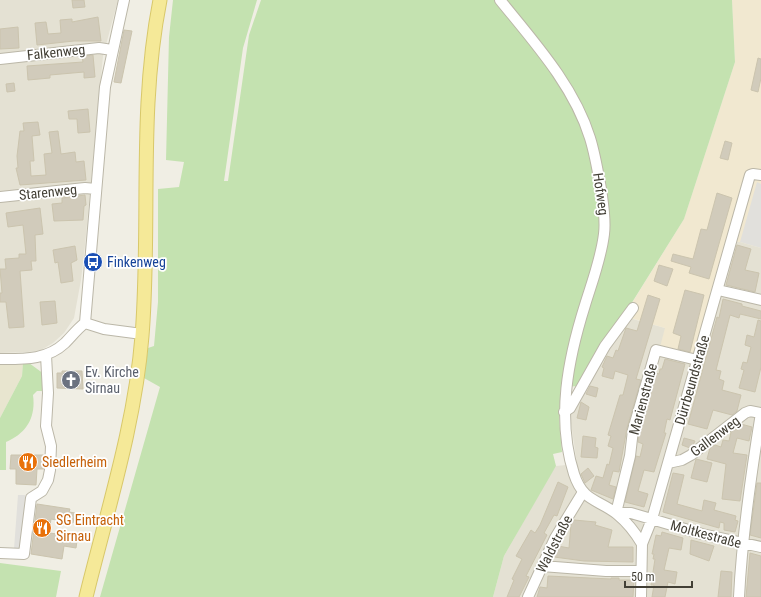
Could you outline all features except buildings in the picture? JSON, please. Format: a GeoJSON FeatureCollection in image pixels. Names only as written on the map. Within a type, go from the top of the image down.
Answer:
{"type":"FeatureCollection","features":[{"type":"Feature","properties":{"kind":"main road"},"geometry":{"type":"LineString","coordinates":[[86,597],[129,421],[142,334],[146,266],[148,101],[153,44],[160,0]]}},
{"type":"Feature","properties":{"kind":"street"},"geometry":{"type":"LineString","coordinates":[[0,359],[31,359],[46,355],[60,348],[85,323],[104,93],[112,50],[124,0]]}},
{"type":"Feature","properties":{"kind":"street","name":"Hofweg"},"geometry":{"type":"LineString","coordinates":[[500,0],[548,61],[575,104],[590,138],[599,174],[604,212],[604,237],[575,340],[564,412],[571,464],[576,481],[583,492]]}},
{"type":"Feature","properties":{"kind":"street","name":"Falkenweg"},"geometry":{"type":"LineString","coordinates":[[0,59],[99,48],[112,50]]}},
{"type":"Feature","properties":{"kind":"street","name":"Dürrbeundstraße"},"geometry":{"type":"LineString","coordinates":[[641,597],[642,544],[652,519],[750,175],[753,174],[761,176]]}},
{"type":"Feature","properties":{"kind":"street","name":"Starenweg"},"geometry":{"type":"LineString","coordinates":[[0,197],[85,188],[96,189]]}},
{"type":"Feature","properties":{"kind":"street"},"geometry":{"type":"LineString","coordinates":[[718,290],[761,300]]}},
{"type":"Feature","properties":{"kind":"street"},"geometry":{"type":"LineString","coordinates":[[564,412],[570,409],[605,346],[633,308]]}},
{"type":"Feature","properties":{"kind":"street"},"geometry":{"type":"LineString","coordinates":[[85,323],[104,329],[142,334]]}},
{"type":"Feature","properties":{"kind":"street","name":"Marienstraße"},"geometry":{"type":"LineString","coordinates":[[616,513],[630,456],[633,430],[656,350],[697,360]]}},
{"type":"Feature","properties":{"kind":"street"},"geometry":{"type":"LineString","coordinates":[[0,553],[24,554],[31,498],[40,493],[49,476],[51,446],[46,426],[48,393],[46,355]]}},
{"type":"Feature","properties":{"kind":"street","name":"Gallenweg"},"geometry":{"type":"LineString","coordinates":[[668,463],[682,460],[692,455],[745,413],[750,411],[761,413]]}},
{"type":"Feature","properties":{"kind":"street"},"geometry":{"type":"LineString","coordinates":[[739,597],[742,544],[753,455],[761,413]]}},
{"type":"Feature","properties":{"kind":"street"},"geometry":{"type":"LineString","coordinates":[[583,492],[595,502],[616,513],[632,527],[642,544]]}},
{"type":"Feature","properties":{"kind":"street","name":"Waldstraße"},"geometry":{"type":"LineString","coordinates":[[528,597],[557,534],[583,492]]}},
{"type":"Feature","properties":{"kind":"street","name":"Moltkestraße"},"geometry":{"type":"LineString","coordinates":[[616,513],[631,513],[742,544],[761,547]]}},
{"type":"Feature","properties":{"kind":"street"},"geometry":{"type":"LineString","coordinates":[[542,566],[606,571],[641,571]]}},
{"type":"Feature","properties":{"kind":"shaded area"},"geometry":{"type":"Polygon","coordinates":[[[0,0],[118,0],[103,56],[85,245],[81,280],[74,318],[64,333],[53,343],[41,350],[28,352],[0,353],[0,0]]]}},
{"type":"Feature","properties":{"kind":"shaded area"},"geometry":{"type":"Polygon","coordinates":[[[732,0],[761,0],[761,248],[740,242],[726,241],[694,357],[660,347],[665,328],[624,316],[684,219],[735,62],[732,0]]]}},
{"type":"Feature","properties":{"kind":"shaded area"},"geometry":{"type":"Polygon","coordinates":[[[757,182],[761,184],[761,248],[740,242],[757,182]]]}},
{"type":"Feature","properties":{"kind":"shaded area"},"geometry":{"type":"Polygon","coordinates":[[[726,241],[740,242],[761,248],[761,597],[493,597],[504,556],[547,480],[556,466],[577,464],[570,416],[595,369],[629,318],[665,328],[713,285],[726,241]]]}},
{"type":"Feature","properties":{"kind":"shaded area"},"geometry":{"type":"Polygon","coordinates":[[[23,363],[22,376],[0,418],[0,364],[23,363]]]}},
{"type":"Feature","properties":{"kind":"shaded area"},"geometry":{"type":"Polygon","coordinates":[[[18,495],[25,495],[22,550],[14,549],[18,495]]]}},
{"type":"Feature","properties":{"kind":"green space"},"geometry":{"type":"Polygon","coordinates":[[[173,0],[257,0],[243,48],[224,181],[228,181],[249,35],[261,0],[732,0],[735,62],[684,219],[580,386],[561,387],[559,417],[562,452],[553,454],[556,466],[504,556],[493,597],[100,597],[160,387],[144,378],[148,348],[154,346],[158,302],[158,189],[179,187],[184,162],[166,160],[169,37],[173,0]]]}},
{"type":"Feature","properties":{"kind":"green space"},"geometry":{"type":"Polygon","coordinates":[[[23,363],[29,363],[44,374],[44,391],[37,391],[33,395],[33,410],[25,429],[20,434],[6,442],[6,470],[0,470],[0,418],[22,376],[23,363]]]}},
{"type":"Feature","properties":{"kind":"green space"},"geometry":{"type":"Polygon","coordinates":[[[0,563],[61,571],[56,597],[0,597],[0,563]]]}},
{"type":"Feature","properties":{"kind":"place","name":"Finkenweg"},"geometry":{"type":"Point","coordinates":[93,262]}},
{"type":"Feature","properties":{"kind":"place","name":"Ev. Kirche Sirnau"},"geometry":{"type":"Point","coordinates":[71,380]}},
{"type":"Feature","properties":{"kind":"place","name":"Siedlerheim"},"geometry":{"type":"Point","coordinates":[28,462]}},
{"type":"Feature","properties":{"kind":"place","name":"SG Eintracht Sirnau"},"geometry":{"type":"Point","coordinates":[42,528]}}]}
